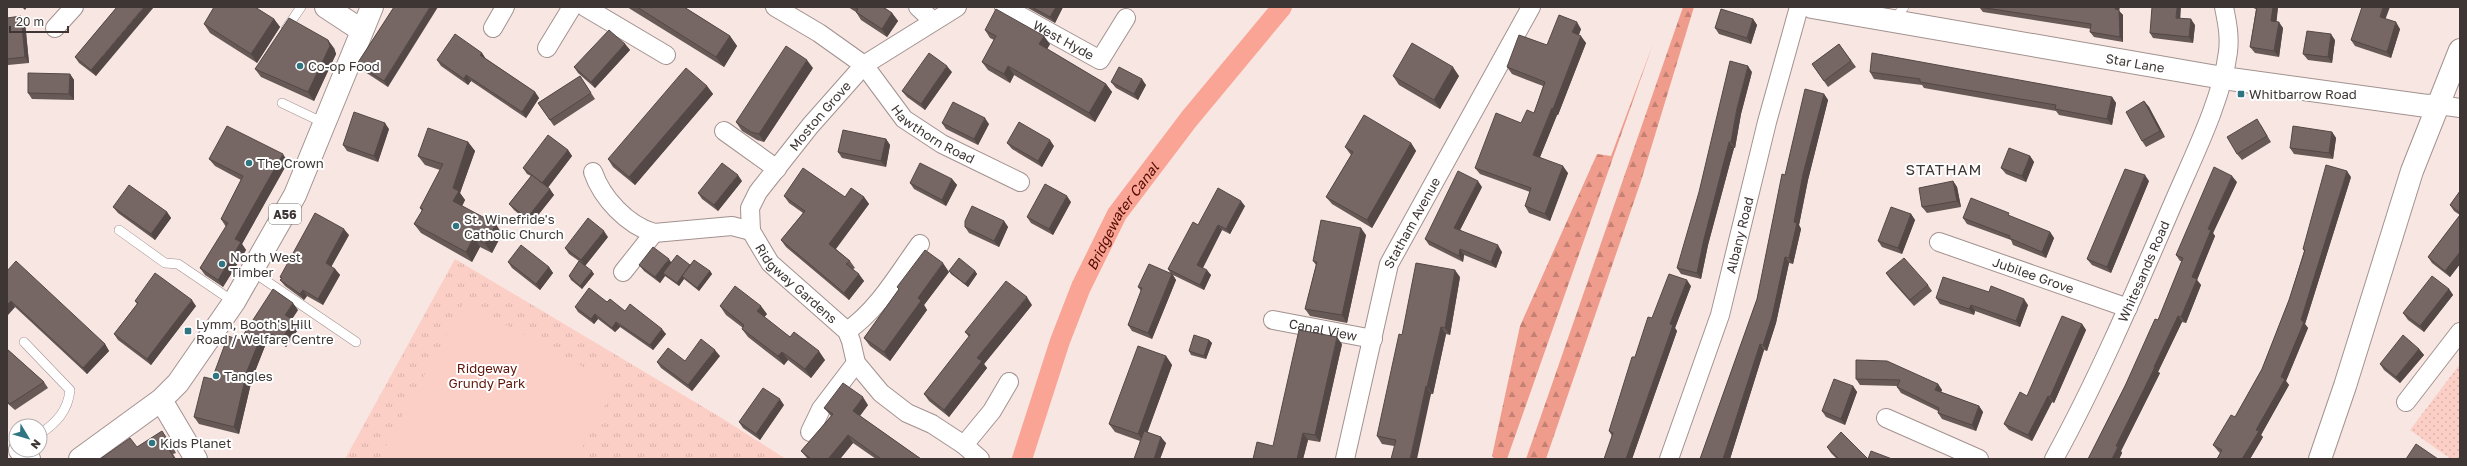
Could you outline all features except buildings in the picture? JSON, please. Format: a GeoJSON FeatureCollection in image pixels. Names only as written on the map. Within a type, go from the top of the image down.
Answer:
{"type":"FeatureCollection","features":[{"type":"Feature","properties":{"kind":"street"},"geometry":{"type":"LineString","coordinates":[[55,28],[74,7]]}},
{"type":"Feature","properties":{"kind":"street"},"geometry":{"type":"LineString","coordinates":[[326,7],[361,30]]}},
{"type":"Feature","properties":{"kind":"street","name":"A56"},"geometry":{"type":"LineString","coordinates":[[80,459],[161,400],[182,377],[234,302],[253,272],[295,195],[361,30],[372,7]]}},
{"type":"Feature","properties":{"kind":"street"},"geometry":{"type":"LineString","coordinates":[[493,28],[505,7]]}},
{"type":"Feature","properties":{"kind":"street"},"geometry":{"type":"LineString","coordinates":[[547,48],[572,7]]}},
{"type":"Feature","properties":{"kind":"street"},"geometry":{"type":"LineString","coordinates":[[585,7],[666,55]]}},
{"type":"Feature","properties":{"kind":"street","name":"Hawthorn Road"},"geometry":{"type":"LineString","coordinates":[[775,7],[819,33],[864,65],[904,119],[942,144],[1020,182]]}},
{"type":"Feature","properties":{"kind":"street"},"geometry":{"type":"LineString","coordinates":[[918,7],[934,21]]}},
{"type":"Feature","properties":{"kind":"street","name":"Moston Grove"},"geometry":{"type":"LineString","coordinates":[[751,231],[750,208],[758,192],[810,126],[864,65],[902,43],[957,7]]}},
{"type":"Feature","properties":{"kind":"street","name":"West Hyde"},"geometry":{"type":"LineString","coordinates":[[1004,7],[1100,60],[1126,18]]}},
{"type":"Feature","properties":{"kind":"street","name":"Statham Avenue"},"geometry":{"type":"LineString","coordinates":[[1345,459],[1389,264],[1531,7]]}},
{"type":"Feature","properties":{"kind":"street","name":"Albany Road"},"geometry":{"type":"LineString","coordinates":[[1669,459],[1720,315],[1767,122],[1799,7]]}},
{"type":"Feature","properties":{"kind":"street","name":"Star Lane"},"geometry":{"type":"LineString","coordinates":[[1812,7],[1898,14],[2223,78],[2427,106],[2450,106]]}},
{"type":"Feature","properties":{"kind":"street","name":"Whitesands Road"},"geometry":{"type":"LineString","coordinates":[[2054,459],[2087,398],[2128,308],[2196,150],[2223,78],[2229,34],[2224,7]]}},
{"type":"Feature","properties":{"kind":"street"},"geometry":{"type":"LineString","coordinates":[[2320,459],[2345,386],[2412,171],[2450,106],[2460,50]]}},
{"type":"Feature","properties":{"kind":"street"},"geometry":{"type":"LineString","coordinates":[[724,131],[777,169]]}},
{"type":"Feature","properties":{"kind":"street"},"geometry":{"type":"LineString","coordinates":[[593,172],[598,188],[614,205],[633,223],[654,233],[732,226],[751,231]]}},
{"type":"Feature","properties":{"kind":"street","name":"Ridgway Gardens"},"geometry":{"type":"LineString","coordinates":[[751,231],[764,256],[770,263],[847,331],[852,341],[856,363],[866,378],[894,404],[964,445],[980,459]]}},
{"type":"Feature","properties":{"kind":"street"},"geometry":{"type":"LineString","coordinates":[[623,272],[654,233]]}},
{"type":"Feature","properties":{"kind":"street","name":"Jubilee Grove"},"geometry":{"type":"LineString","coordinates":[[1939,242],[2128,308]]}},
{"type":"Feature","properties":{"kind":"street","name":"Ridgway Gardens"},"geometry":{"type":"LineString","coordinates":[[847,331],[861,322],[875,306],[920,244]]}},
{"type":"Feature","properties":{"kind":"street","name":"Canal View"},"geometry":{"type":"LineString","coordinates":[[1273,320],[1373,339]]}},
{"type":"Feature","properties":{"kind":"street"},"geometry":{"type":"LineString","coordinates":[[2406,402],[2460,332]]}},
{"type":"Feature","properties":{"kind":"street"},"geometry":{"type":"LineString","coordinates":[[810,432],[821,409],[856,363]]}},
{"type":"Feature","properties":{"kind":"street"},"geometry":{"type":"LineString","coordinates":[[964,445],[992,411],[1009,382]]}},
{"type":"Feature","properties":{"kind":"street"},"geometry":{"type":"LineString","coordinates":[[161,400],[196,459]]}},
{"type":"Feature","properties":{"kind":"street"},"geometry":{"type":"LineString","coordinates":[[1886,418],[1979,459]]}},
{"type":"Feature","properties":{"kind":"lane"},"geometry":{"type":"LineString","coordinates":[[279,39],[301,7]]}},
{"type":"Feature","properties":{"kind":"lane"},"geometry":{"type":"LineString","coordinates":[[282,103],[324,123]]}},
{"type":"Feature","properties":{"kind":"lane"},"geometry":{"type":"LineString","coordinates":[[119,230],[165,263],[178,264],[234,302]]}},
{"type":"Feature","properties":{"kind":"lane"},"geometry":{"type":"LineString","coordinates":[[253,272],[356,342]]}},
{"type":"Feature","properties":{"kind":"lane"},"geometry":{"type":"LineString","coordinates":[[24,342],[70,390],[65,411],[48,428]]}},
{"type":"Feature","properties":{"kind":"green space"},"geometry":{"type":"Polygon","coordinates":[[[1683,7],[1694,7],[1641,181],[1546,459],[1526,459],[1683,7]]]}},
{"type":"Feature","properties":{"kind":"green space"},"geometry":{"type":"Polygon","coordinates":[[[1653,44],[1507,459],[1495,459],[1492,456],[1520,326],[1597,154],[1611,156],[1653,44]]]}},
{"type":"Feature","properties":{"kind":"green space","name":"Ridgeway Grundy Park"},"geometry":{"type":"Polygon","coordinates":[[[455,259],[720,417],[786,459],[345,459],[455,259]]]}},
{"type":"Feature","properties":{"kind":"green space"},"geometry":{"type":"Polygon","coordinates":[[[464,302],[616,385],[576,459],[379,459],[464,302]]]}},
{"type":"Feature","properties":{"kind":"green space"},"geometry":{"type":"Polygon","coordinates":[[[2460,364],[2460,459],[2451,459],[2410,430],[2460,364]]]}},
{"type":"Feature","properties":{"kind":"waterway","name":"Bridgewater Canal"},"geometry":{"type":"LineString","coordinates":[[1022,459],[1060,341],[1081,287],[1117,214],[1189,119],[1282,7]]}},
{"type":"Feature","properties":{"kind":"place","name":"Co-op Food"},"geometry":{"type":"Point","coordinates":[300,66]}},
{"type":"Feature","properties":{"kind":"place","name":"Whitbarrow Road"},"geometry":{"type":"Point","coordinates":[2241,94]}},
{"type":"Feature","properties":{"kind":"place","name":"The Crown"},"geometry":{"type":"Point","coordinates":[249,163]}},
{"type":"Feature","properties":{"kind":"place","name":"St. Winefride's Catholic Church"},"geometry":{"type":"Point","coordinates":[456,226]}},
{"type":"Feature","properties":{"kind":"place","name":"North West Timber"},"geometry":{"type":"Point","coordinates":[222,264]}},
{"type":"Feature","properties":{"kind":"place","name":"Lymm, Booth's Hill Road / Welfare Centre"},"geometry":{"type":"Point","coordinates":[188,331]}},
{"type":"Feature","properties":{"kind":"place","name":"Tangles"},"geometry":{"type":"Point","coordinates":[216,376]}},
{"type":"Feature","properties":{"kind":"place","name":"Kids Planet"},"geometry":{"type":"Point","coordinates":[152,443]}},
{"type":"Feature","properties":{"kind":"district","name":"STATHAM"},"geometry":{"type":"Point","coordinates":[1944,169]}}]}
